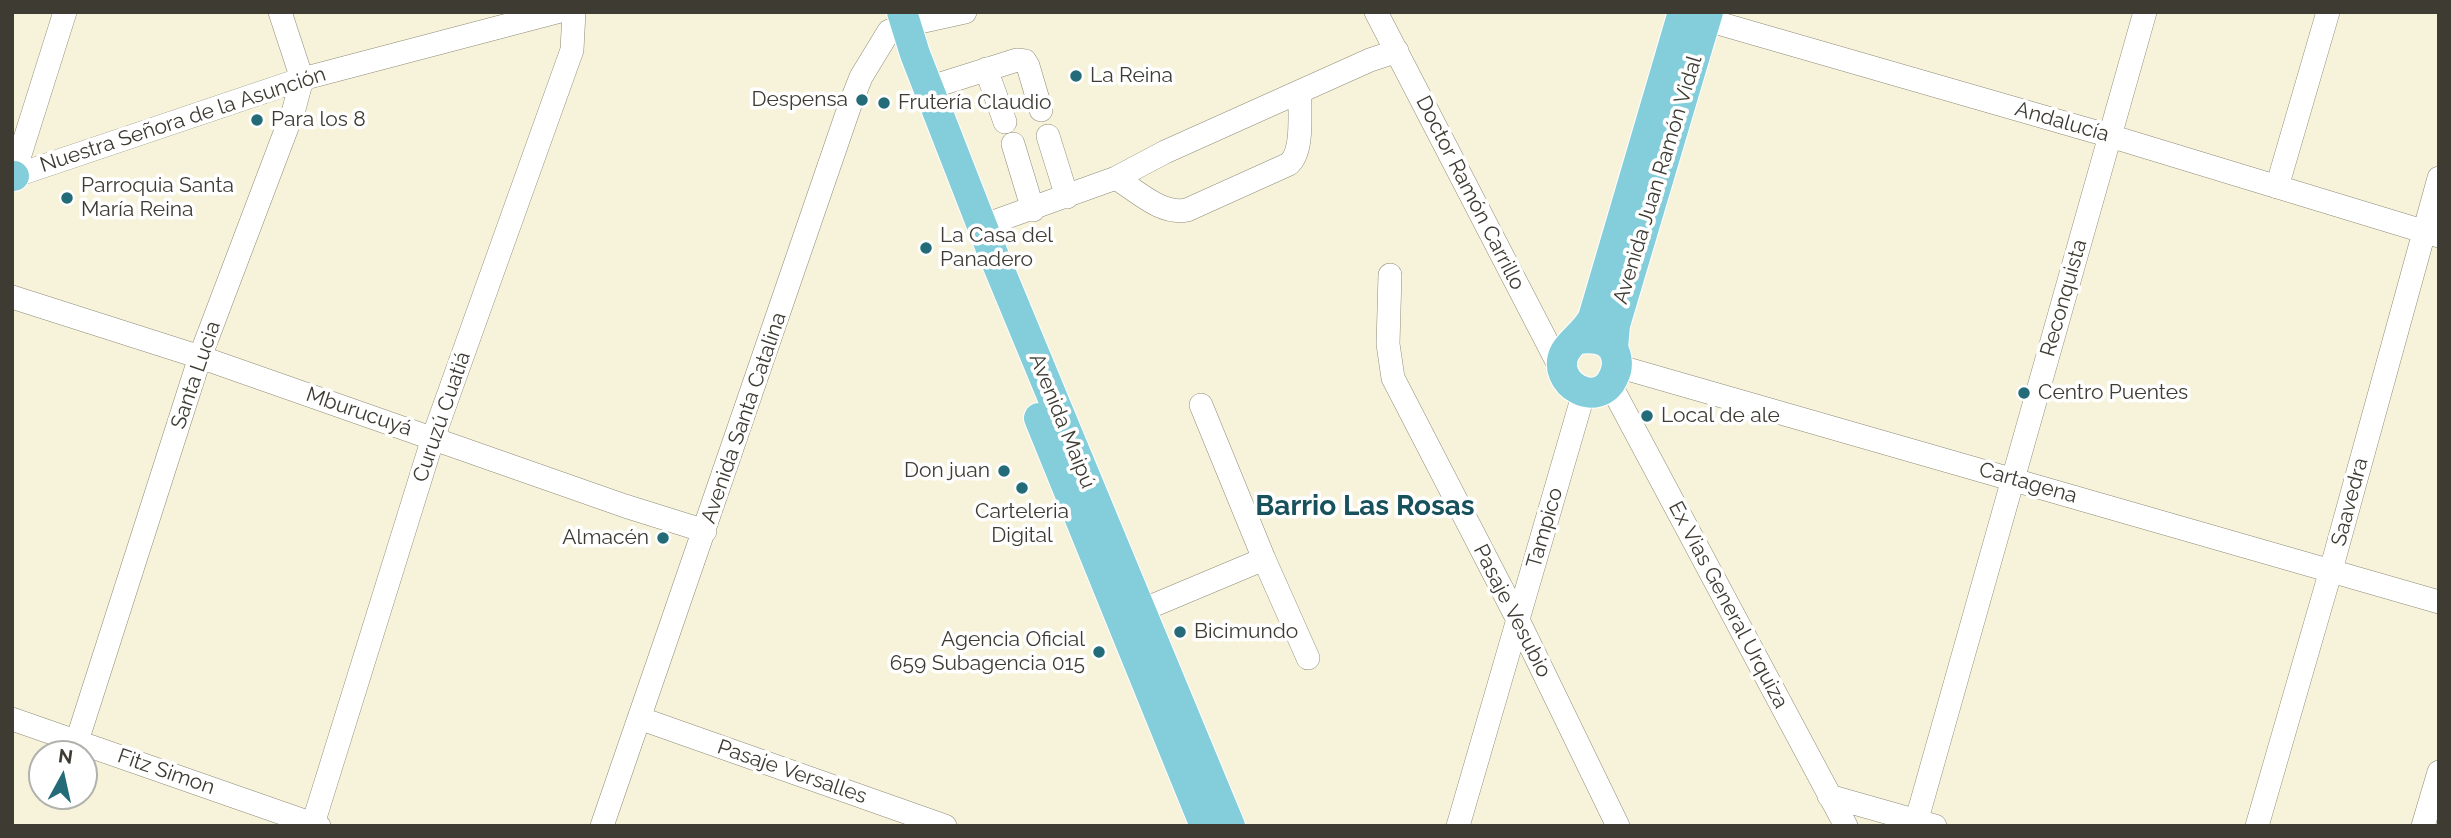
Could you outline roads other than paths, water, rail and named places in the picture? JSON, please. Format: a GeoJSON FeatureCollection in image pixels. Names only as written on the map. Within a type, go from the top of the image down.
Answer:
{"type":"FeatureCollection","features":[{"type":"Feature","properties":{"kind":"main road","name":"Avenida Juan Ramón Vidal"},"geometry":{"type":"LineString","coordinates":[[1695,14],[1615,325],[1598,373],[1562,361],[1565,352],[1593,318],[1695,14]]}},
{"type":"Feature","properties":{"kind":"main road","name":"Avenida Maipú"},"geometry":{"type":"LineString","coordinates":[[895,20],[928,88],[982,226],[1131,615],[1205,826]]}},
{"type":"Feature","properties":{"kind":"main road","name":"Avenida Maipú"},"geometry":{"type":"LineString","coordinates":[[895,20],[966,237],[1131,615],[1230,826]]}},
{"type":"Feature","properties":{"kind":"street"},"geometry":{"type":"LineString","coordinates":[[13,177],[65,12]]}},
{"type":"Feature","properties":{"kind":"street"},"geometry":{"type":"LineString","coordinates":[[280,12],[302,79]]}},
{"type":"Feature","properties":{"kind":"street","name":"Nuestra Señora de la Asunción"},"geometry":{"type":"LineString","coordinates":[[13,177],[302,79],[557,12]]}},
{"type":"Feature","properties":{"kind":"street","name":"Curuzú Cuatiá"},"geometry":{"type":"LineString","coordinates":[[316,825],[433,438],[572,50],[574,12]]}},
{"type":"Feature","properties":{"kind":"street"},"geometry":{"type":"LineString","coordinates":[[895,20],[965,12]]}},
{"type":"Feature","properties":{"kind":"street","name":"Doctor Ramón Carrillo"},"geometry":{"type":"LineString","coordinates":[[1377,12],[1397,51],[1598,373]]}},
{"type":"Feature","properties":{"kind":"street","name":"Reconquista"},"geometry":{"type":"LineString","coordinates":[[1922,824],[2013,479],[2145,12]]}},
{"type":"Feature","properties":{"kind":"street"},"geometry":{"type":"LineString","coordinates":[[2277,187],[2328,12]]}},
{"type":"Feature","properties":{"kind":"street","name":"Andalucía"},"geometry":{"type":"LineString","coordinates":[[1695,14],[2431,234]]}},
{"type":"Feature","properties":{"kind":"street","name":"Avenida Santa Catalina"},"geometry":{"type":"LineString","coordinates":[[602,826],[850,105],[862,77],[895,20]]}},
{"type":"Feature","properties":{"kind":"street"},"geometry":{"type":"LineString","coordinates":[[982,226],[1116,178],[1165,152],[1370,60],[1397,51]]}},
{"type":"Feature","properties":{"kind":"street"},"geometry":{"type":"LineString","coordinates":[[928,88],[1017,60],[1024,61],[1028,66],[1041,110]]}},
{"type":"Feature","properties":{"kind":"street"},"geometry":{"type":"LineString","coordinates":[[986,69],[1033,209]]}},
{"type":"Feature","properties":{"kind":"street","name":"Santa Lucia"},"geometry":{"type":"LineString","coordinates":[[77,740],[200,357],[294,109],[302,79]]}},
{"type":"Feature","properties":{"kind":"street"},"geometry":{"type":"LineString","coordinates":[[1116,178],[1165,210],[1177,212],[1187,210],[1289,164],[1295,159],[1298,149],[1300,92]]}},
{"type":"Feature","properties":{"kind":"street"},"geometry":{"type":"LineString","coordinates":[[1048,136],[1067,197]]}},
{"type":"Feature","properties":{"kind":"street","name":"Saavedra"},"geometry":{"type":"LineString","coordinates":[[2257,826],[2431,234],[2439,178]]}},
{"type":"Feature","properties":{"kind":"street","name":"Pasaje Vesubio"},"geometry":{"type":"LineString","coordinates":[[1390,275],[1388,344],[1393,378],[1518,620],[1618,826]]}},
{"type":"Feature","properties":{"kind":"street","name":"Mburucuyá"},"geometry":{"type":"LineString","coordinates":[[12,296],[200,357],[625,506],[705,531]]}},
{"type":"Feature","properties":{"kind":"street","name":"Cartagena"},"geometry":{"type":"LineString","coordinates":[[1598,373],[2013,479],[2439,602]]}},
{"type":"Feature","properties":{"kind":"street","name":"Tampico"},"geometry":{"type":"LineString","coordinates":[[1458,826],[1518,620],[1598,373]]}},
{"type":"Feature","properties":{"kind":"street","name":"Ex Vias General Urquiza"},"geometry":{"type":"LineString","coordinates":[[1598,373],[1846,826]]}},
{"type":"Feature","properties":{"kind":"street"},"geometry":{"type":"LineString","coordinates":[[1201,405],[1307,657]]}},
{"type":"Feature","properties":{"kind":"street"},"geometry":{"type":"LineString","coordinates":[[1131,615],[1264,559]]}},
{"type":"Feature","properties":{"kind":"street","name":"Pasaje Versalles"},"geometry":{"type":"LineString","coordinates":[[639,718],[945,826]]}},
{"type":"Feature","properties":{"kind":"street","name":"Fitz Simon"},"geometry":{"type":"LineString","coordinates":[[12,719],[74,740]]}},
{"type":"Feature","properties":{"kind":"street","name":"Fitz Simon"},"geometry":{"type":"LineString","coordinates":[[98,748],[316,825]]}},
{"type":"Feature","properties":{"kind":"street"},"geometry":{"type":"LineString","coordinates":[[2423,826],[2439,772]]}},
{"type":"Feature","properties":{"kind":"street"},"geometry":{"type":"LineString","coordinates":[[1829,796],[1922,824]]}},
{"type":"Feature","properties":{"kind":"place","name":"La Reina"},"geometry":{"type":"Point","coordinates":[1076,76]}},
{"type":"Feature","properties":{"kind":"place","name":"Despensa"},"geometry":{"type":"Point","coordinates":[862,100]}},
{"type":"Feature","properties":{"kind":"place","name":"Frutería Claudio"},"geometry":{"type":"Point","coordinates":[884,103]}},
{"type":"Feature","properties":{"kind":"place","name":"Para los 8"},"geometry":{"type":"Point","coordinates":[257,120]}},
{"type":"Feature","properties":{"kind":"place","name":"Parroquia Santa María Reina"},"geometry":{"type":"Point","coordinates":[67,198]}},
{"type":"Feature","properties":{"kind":"place","name":"La Casa del Panadero"},"geometry":{"type":"Point","coordinates":[926,248]}},
{"type":"Feature","properties":{"kind":"place","name":"Centro Puentes"},"geometry":{"type":"Point","coordinates":[2024,393]}},
{"type":"Feature","properties":{"kind":"place","name":"Local de ale"},"geometry":{"type":"Point","coordinates":[1647,416]}},
{"type":"Feature","properties":{"kind":"place","name":"Don juan"},"geometry":{"type":"Point","coordinates":[1004,471]}},
{"type":"Feature","properties":{"kind":"place","name":"Carteleria Digital"},"geometry":{"type":"Point","coordinates":[1022,488]}},
{"type":"Feature","properties":{"kind":"place","name":"Almacén"},"geometry":{"type":"Point","coordinates":[663,538]}},
{"type":"Feature","properties":{"kind":"place","name":"Bicimundo"},"geometry":{"type":"Point","coordinates":[1180,632]}},
{"type":"Feature","properties":{"kind":"place","name":"Agencia Oficial 659 Subagencia 015"},"geometry":{"type":"Point","coordinates":[1099,652]}},
{"type":"Feature","properties":{"kind":"district","name":"Barrio Las Rosas"},"geometry":{"type":"Point","coordinates":[1365,507]}}]}
